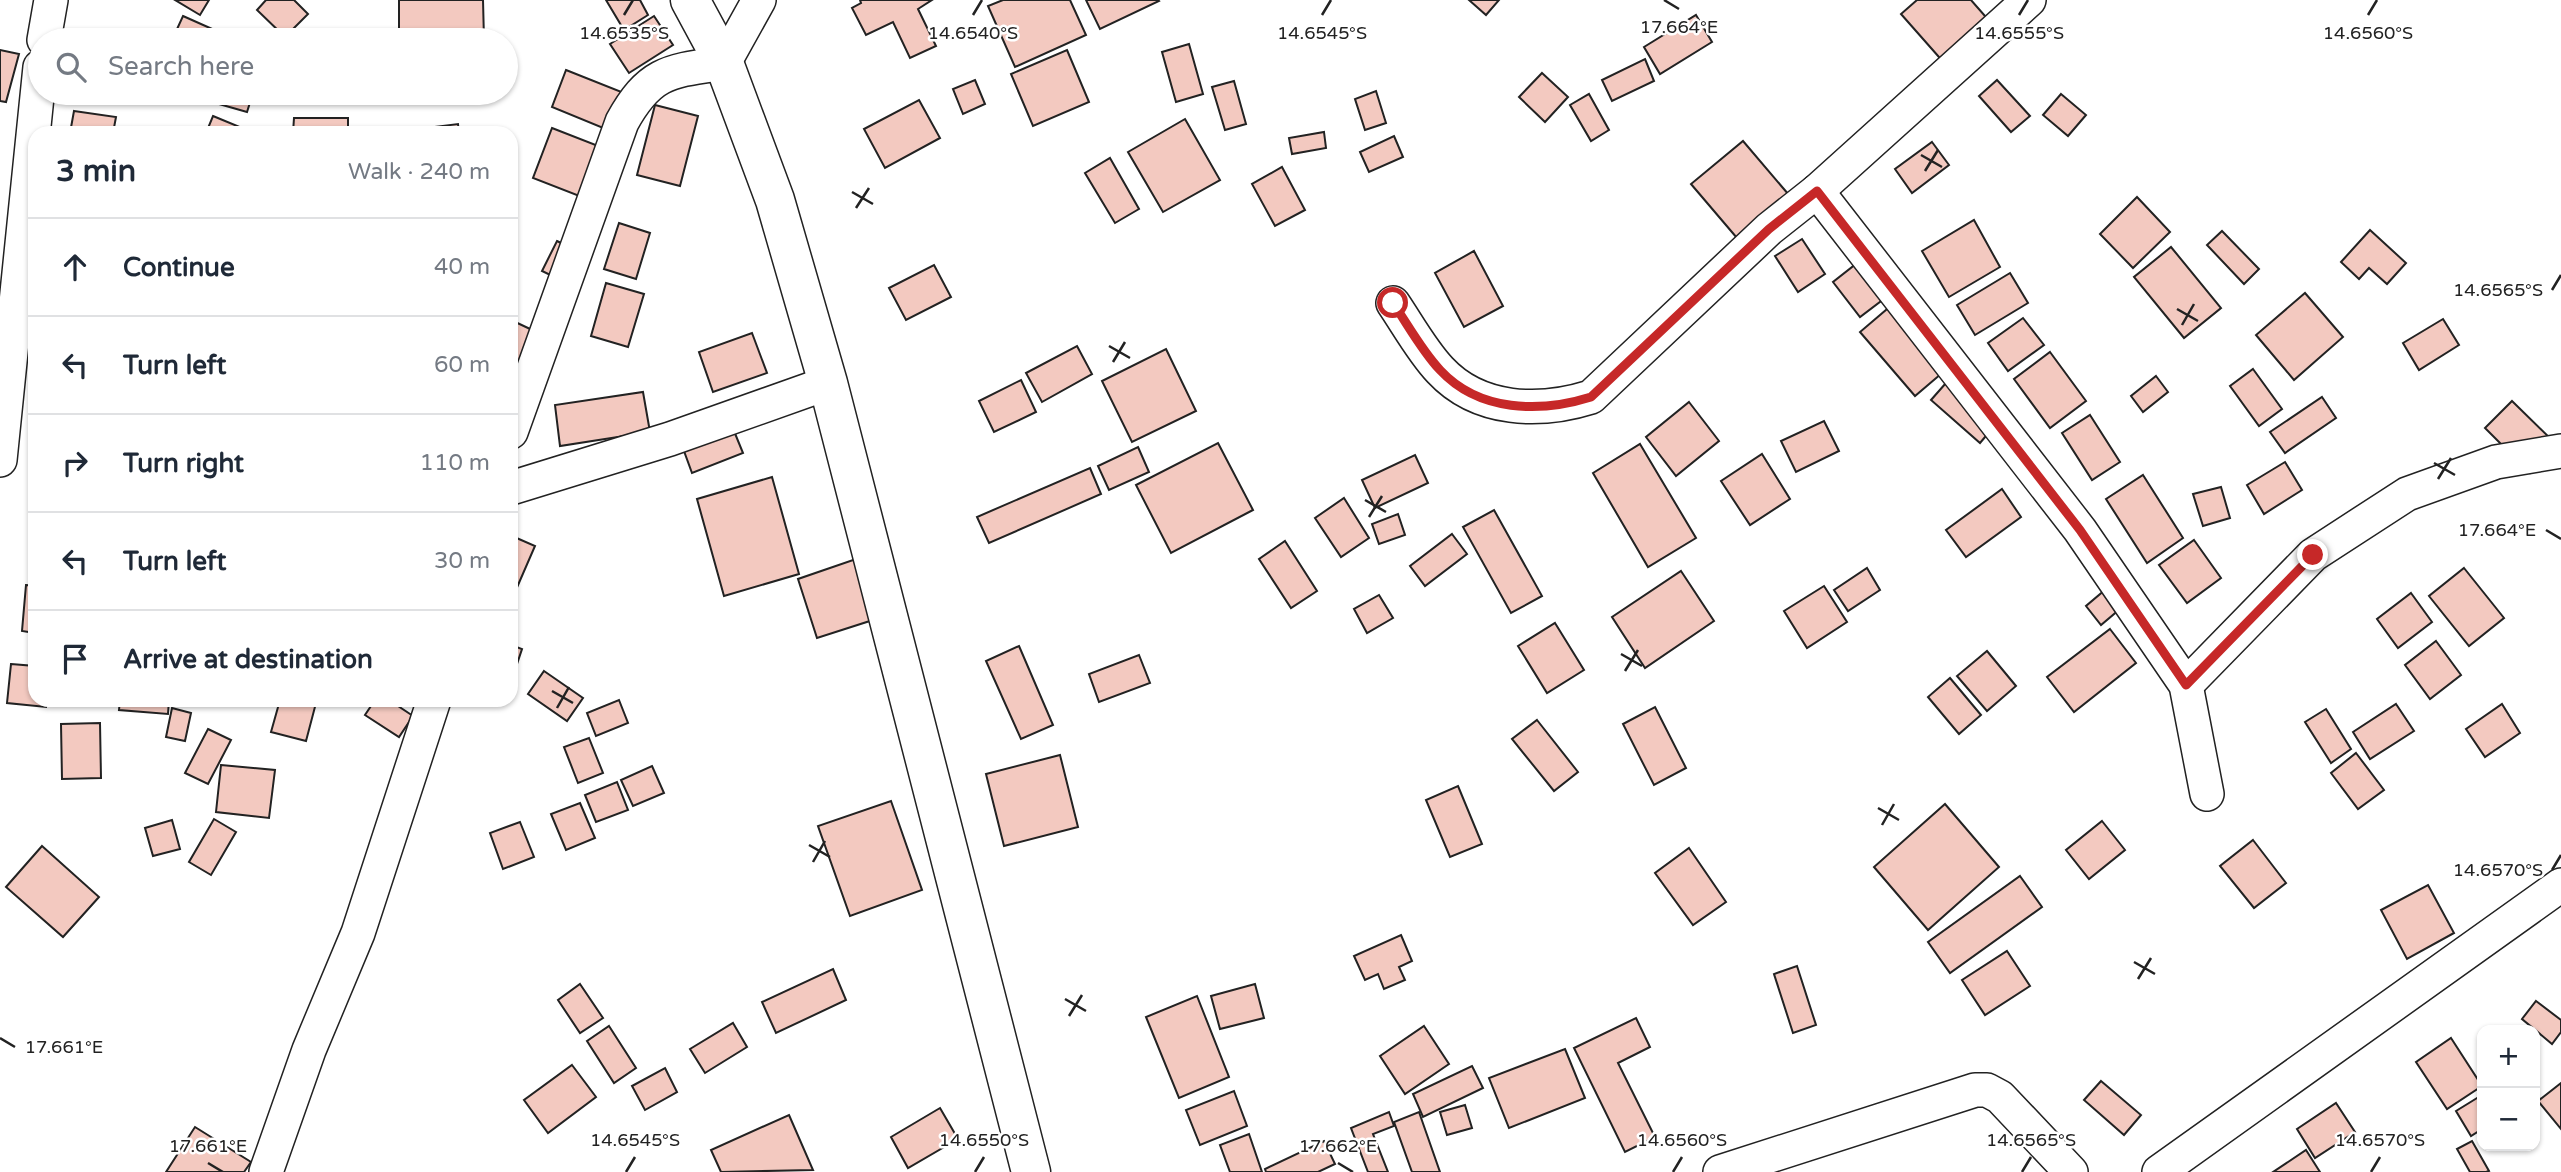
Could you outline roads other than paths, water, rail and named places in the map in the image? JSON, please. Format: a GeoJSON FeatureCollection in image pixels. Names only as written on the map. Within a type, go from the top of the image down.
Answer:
{"type":"FeatureCollection","features":[{"type":"Feature","properties":{"kind":"street"},"geometry":{"type":"LineString","coordinates":[[46,28],[51,0]]}},
{"type":"Feature","properties":{"kind":"street"},"geometry":{"type":"LineString","coordinates":[[690,0],[724,62],[775,200],[828,383],[1031,1172]]}},
{"type":"Feature","properties":{"kind":"street"},"geometry":{"type":"LineString","coordinates":[[724,62],[759,0]]}},
{"type":"Feature","properties":{"kind":"street"},"geometry":{"type":"LineString","coordinates":[[1393,303],[1440,370],[1478,399],[1513,406],[1562,406],[1591,397],[1769,229],[1817,191],[2029,0]]}},
{"type":"Feature","properties":{"kind":"street"},"geometry":{"type":"LineString","coordinates":[[518,412],[622,122],[638,94],[658,78],[677,70],[724,62]]}},
{"type":"Feature","properties":{"kind":"street"},"geometry":{"type":"LineString","coordinates":[[34,126],[36,105]]}},
{"type":"Feature","properties":{"kind":"street"},"geometry":{"type":"LineString","coordinates":[[0,460],[28,184]]}},
{"type":"Feature","properties":{"kind":"street"},"geometry":{"type":"LineString","coordinates":[[1817,191],[2080,530],[2186,685],[2207,794]]}},
{"type":"Feature","properties":{"kind":"street"},"geometry":{"type":"LineString","coordinates":[[518,486],[670,439],[828,383]]}},
{"type":"Feature","properties":{"kind":"street"},"geometry":{"type":"LineString","coordinates":[[2186,685],[2313,555],[2407,494],[2496,463],[2561,451]]}},
{"type":"Feature","properties":{"kind":"street"},"geometry":{"type":"LineString","coordinates":[[267,1172],[309,1050],[358,933],[432,707]]}},
{"type":"Feature","properties":{"kind":"street"},"geometry":{"type":"LineString","coordinates":[[2159,1172],[2561,885]]}},
{"type":"Feature","properties":{"kind":"street"},"geometry":{"type":"LineString","coordinates":[[1720,1172],[1975,1090],[1987,1090],[2000,1097],[2071,1172]]}}]}
